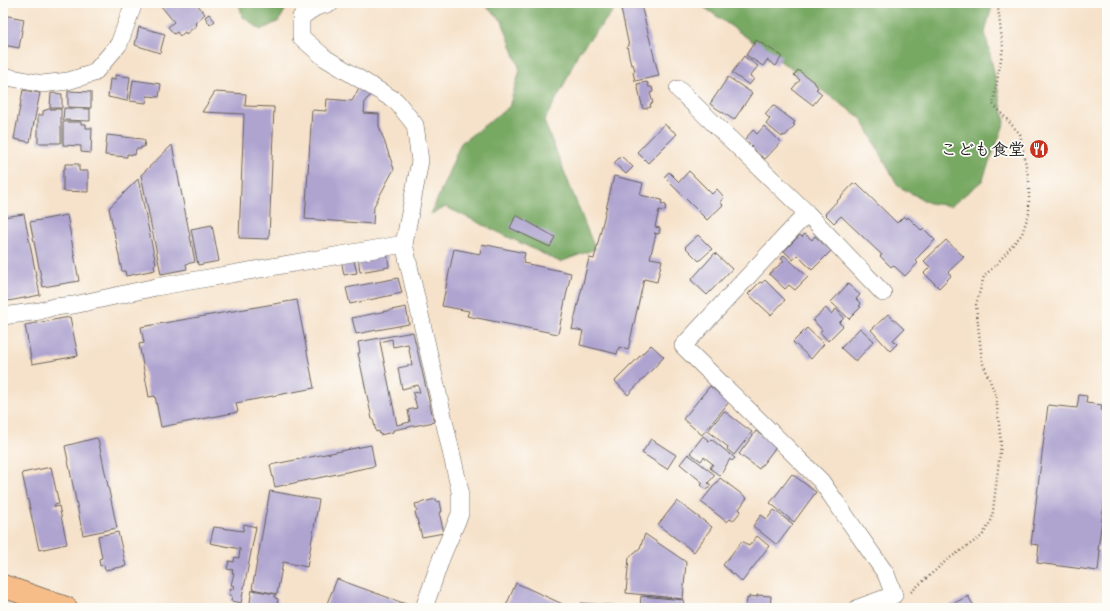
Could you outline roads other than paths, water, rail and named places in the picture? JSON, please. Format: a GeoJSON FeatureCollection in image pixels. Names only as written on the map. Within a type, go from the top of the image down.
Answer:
{"type":"FeatureCollection","features":[{"type":"Feature","properties":{"kind":"highway"},"geometry":{"type":"LineString","coordinates":[[3,586],[66,608]]}},
{"type":"Feature","properties":{"kind":"street"},"geometry":{"type":"LineString","coordinates":[[3,76],[42,84],[68,81],[94,73],[119,44],[134,3]]}},
{"type":"Feature","properties":{"kind":"street"},"geometry":{"type":"LineString","coordinates":[[331,3],[316,7],[301,17],[301,36],[326,58],[396,101],[415,125],[420,161],[404,244],[460,491],[460,514],[442,556],[424,608]]}},
{"type":"Feature","properties":{"kind":"street"},"geometry":{"type":"LineString","coordinates":[[678,88],[807,213],[883,294]]}},
{"type":"Feature","properties":{"kind":"street"},"geometry":{"type":"LineString","coordinates":[[807,213],[683,346],[821,481],[886,574],[894,596],[858,608]]}},
{"type":"Feature","properties":{"kind":"street"},"geometry":{"type":"LineString","coordinates":[[3,316],[40,311],[53,307],[74,305],[156,287],[404,244]]}},
{"type":"Feature","properties":{"kind":"place","name":"こども食堂"},"geometry":{"type":"Point","coordinates":[1039,149]}}]}
